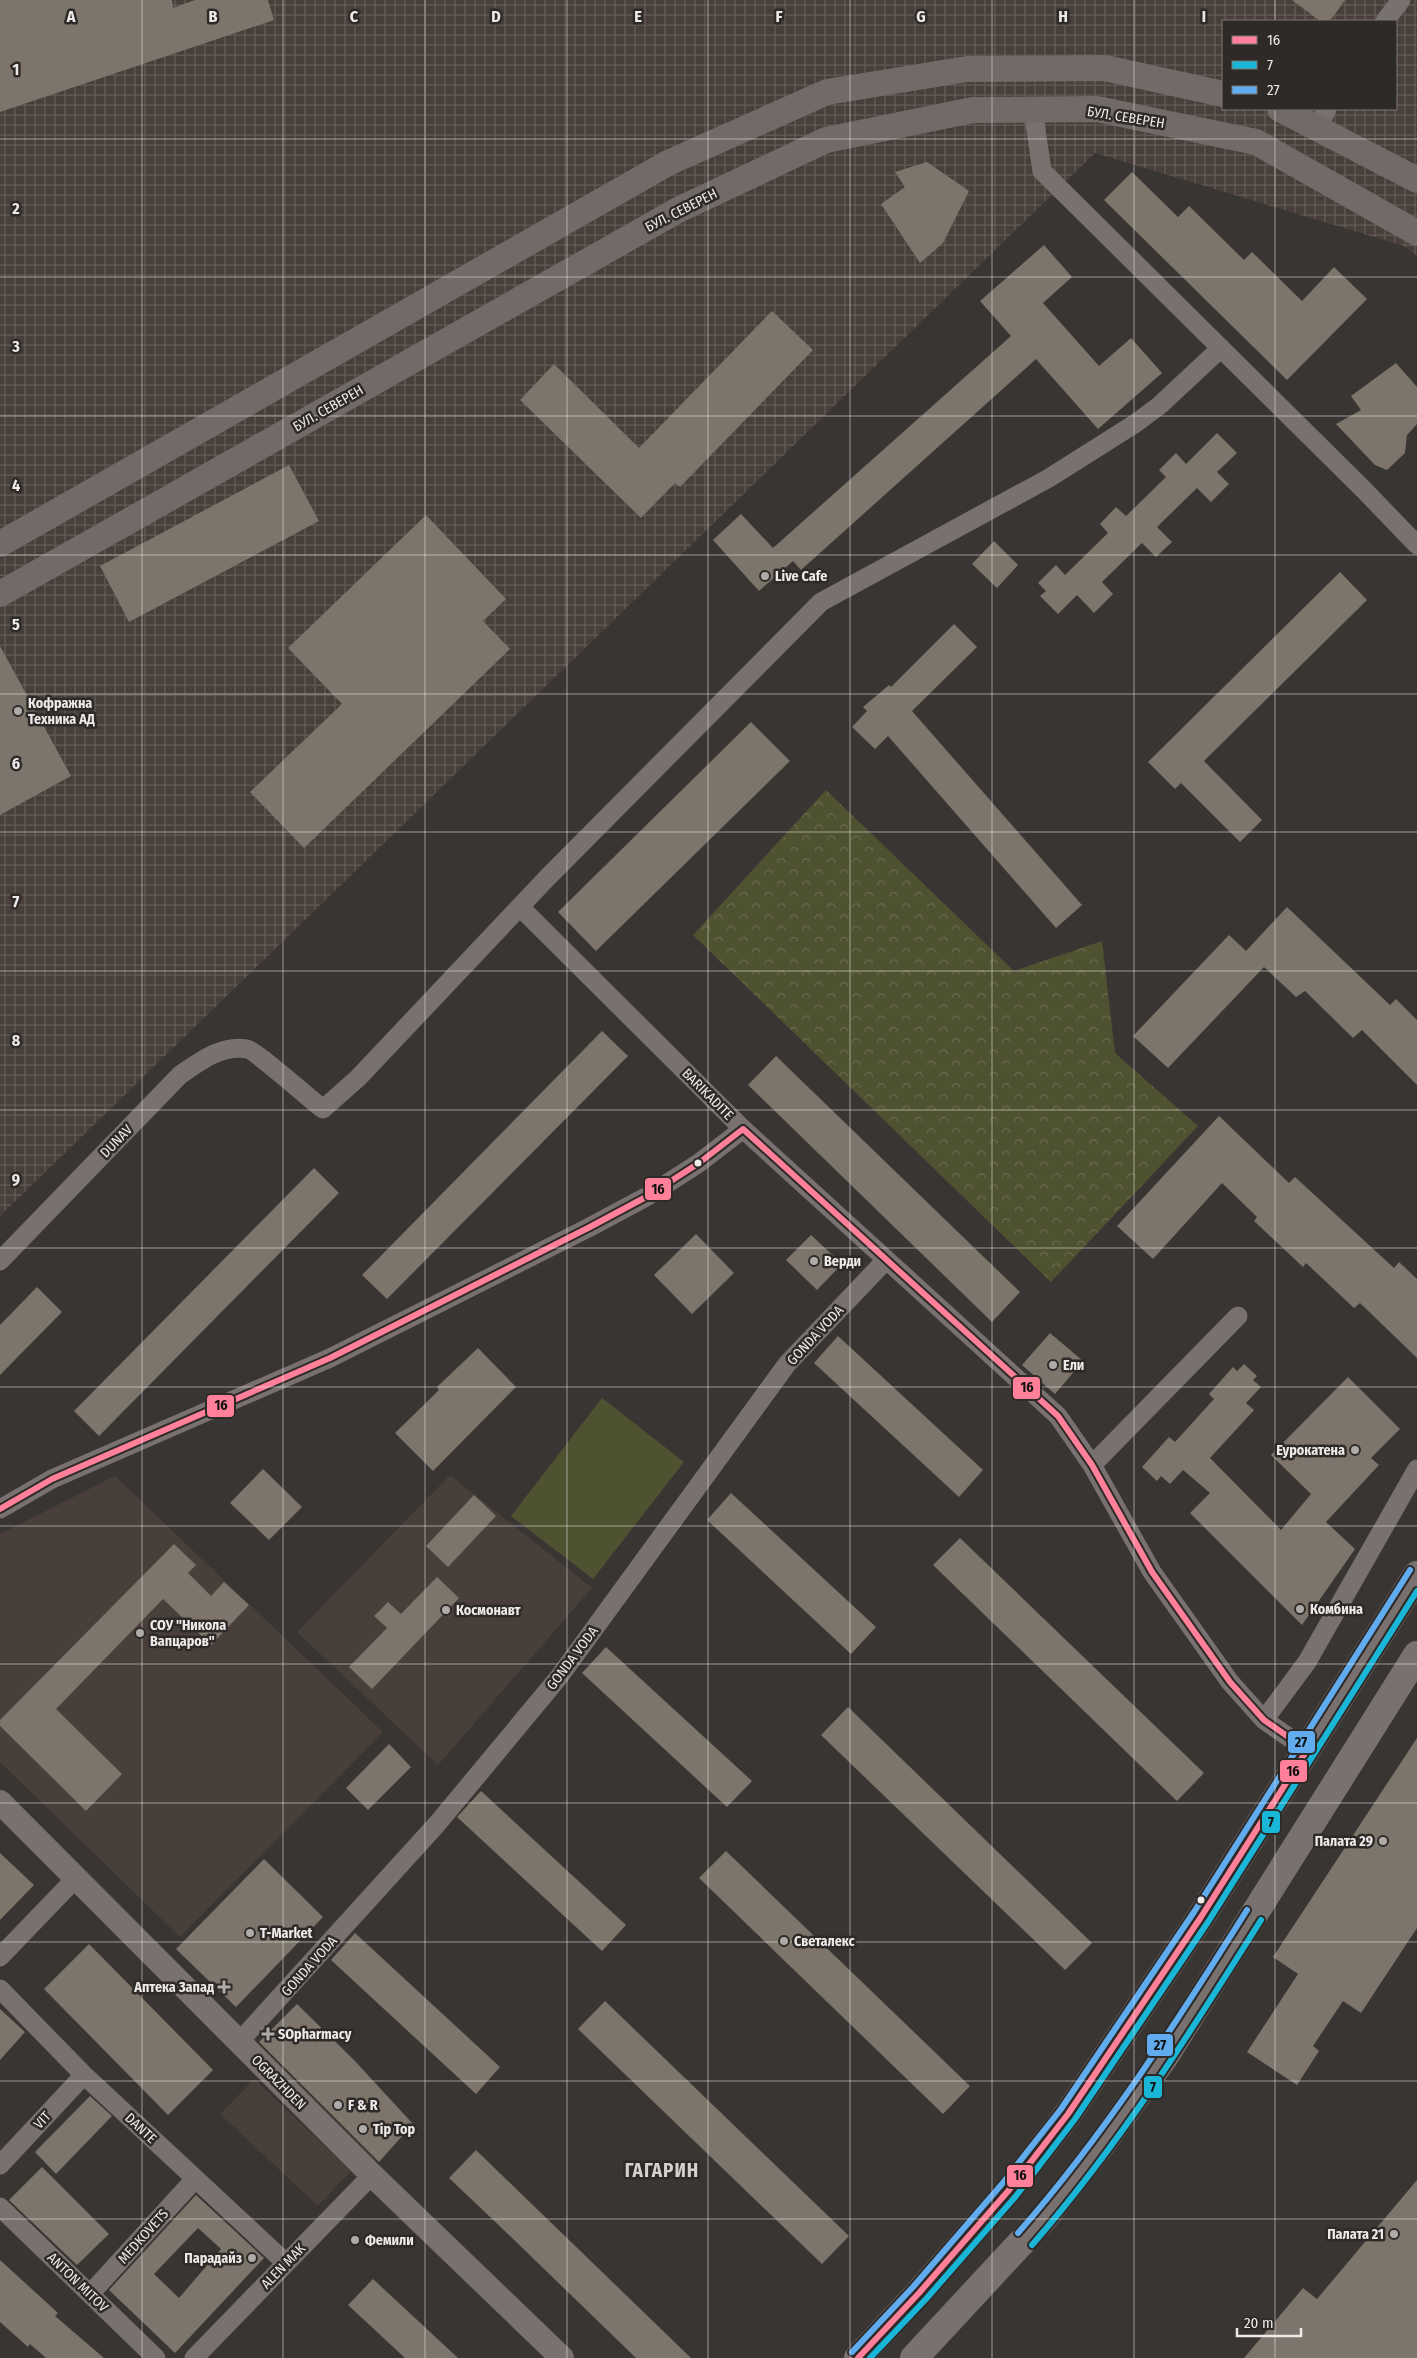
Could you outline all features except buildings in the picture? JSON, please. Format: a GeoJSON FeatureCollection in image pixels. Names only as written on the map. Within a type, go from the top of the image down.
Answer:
{"type":"FeatureCollection","features":[{"type":"Feature","properties":{"kind":"main road"},"geometry":{"type":"LineString","coordinates":[[0,544],[668,162],[827,92],[967,69],[1105,68],[1222,94]]}},
{"type":"Feature","properties":{"kind":"main road","name":"БУЛ. СЕВЕРЕН"},"geometry":{"type":"LineString","coordinates":[[0,594],[678,210],[826,140],[973,110],[1097,109],[1256,142],[1417,233]]}},
{"type":"Feature","properties":{"kind":"main road"},"geometry":{"type":"LineString","coordinates":[[1285,110],[1322,118],[1417,180]]}},
{"type":"Feature","properties":{"kind":"main road"},"geometry":{"type":"LineString","coordinates":[[858,2358],[919,2293],[1010,2190],[1068,2114],[1201,1917],[1417,1575]]}},
{"type":"Feature","properties":{"kind":"main road"},"geometry":{"type":"LineString","coordinates":[[914,2358],[1044,2218],[1101,2145],[1165,2056],[1417,1655]]}},
{"type":"Feature","properties":{"kind":"street"},"geometry":{"type":"LineString","coordinates":[[1386,20],[1401,0]]}},
{"type":"Feature","properties":{"kind":"street"},"geometry":{"type":"LineString","coordinates":[[1033,110],[1042,171],[1417,545]]}},
{"type":"Feature","properties":{"kind":"street"},"geometry":{"type":"LineString","coordinates":[[520,907],[821,602],[1049,478],[1136,423],[1160,406],[1221,348]]}},
{"type":"Feature","properties":{"kind":"street","name":"DUNAV"},"geometry":{"type":"LineString","coordinates":[[0,1261],[180,1075],[208,1056],[233,1048],[249,1049],[323,1109],[358,1078],[520,907]]}},
{"type":"Feature","properties":{"kind":"street","name":"BARIKADITE"},"geometry":{"type":"LineString","coordinates":[[520,907],[744,1129],[1058,1416],[1092,1465],[1152,1572],[1230,1682],[1264,1720],[1306,1750]]}},
{"type":"Feature","properties":{"kind":"street"},"geometry":{"type":"LineString","coordinates":[[0,1509],[52,1479],[330,1358],[588,1228],[692,1168],[744,1129]]}},
{"type":"Feature","properties":{"kind":"street","name":"GONDA VODA"},"geometry":{"type":"LineString","coordinates":[[239,2042],[437,1824],[559,1677],[787,1364],[886,1260]]}},
{"type":"Feature","properties":{"kind":"street"},"geometry":{"type":"LineString","coordinates":[[1092,1465],[1238,1316]]}},
{"type":"Feature","properties":{"kind":"street"},"geometry":{"type":"LineString","coordinates":[[1264,1720],[1307,1662],[1417,1469]]}},
{"type":"Feature","properties":{"kind":"street","name":"OGRAZHDEN"},"geometry":{"type":"LineString","coordinates":[[0,1802],[372,2175],[562,2358]]}},
{"type":"Feature","properties":{"kind":"street"},"geometry":{"type":"LineString","coordinates":[[0,1957],[75,1879]]}},
{"type":"Feature","properties":{"kind":"street","name":"DANTE"},"geometry":{"type":"LineString","coordinates":[[0,1989],[84,2075],[286,2263]]}},
{"type":"Feature","properties":{"kind":"street","name":"VIT"},"geometry":{"type":"LineString","coordinates":[[0,2165],[84,2075]]}},
{"type":"Feature","properties":{"kind":"street","name":"ALEN MAK"},"geometry":{"type":"LineString","coordinates":[[194,2358],[372,2175]]}},
{"type":"Feature","properties":{"kind":"street","name":"MEDKOVETS"},"geometry":{"type":"LineString","coordinates":[[90,2294],[195,2179]]}},
{"type":"Feature","properties":{"kind":"street","name":"ANTON MITOV"},"geometry":{"type":"LineString","coordinates":[[0,2208],[156,2358]]}},
{"type":"Feature","properties":{"kind":"shaded area"},"geometry":{"type":"Polygon","coordinates":[[[0,0],[1417,0],[1417,256],[1404,246],[1095,153],[0,1216],[0,0]]]}},
{"type":"Feature","properties":{"kind":"shaded area","name":"Космонавт"},"geometry":{"type":"Polygon","coordinates":[[[450,1475],[592,1588],[438,1765],[297,1632],[450,1475]]]}},
{"type":"Feature","properties":{"kind":"shaded area","name":"СОУ \"Никола Вапцаров\""},"geometry":{"type":"Polygon","coordinates":[[[115,1476],[383,1732],[180,1937],[0,1762],[0,1534],[115,1476]]]}},
{"type":"Feature","properties":{"kind":"shaded area"},"geometry":{"type":"Polygon","coordinates":[[[254,2079],[351,2171],[318,2206],[220,2114],[254,2079]]]}},
{"type":"Feature","properties":{"kind":"green space"},"geometry":{"type":"Polygon","coordinates":[[[826,790],[1014,971],[1102,941],[1115,1053],[1198,1126],[1051,1282],[693,935],[826,790]]]}},
{"type":"Feature","properties":{"kind":"green space"},"geometry":{"type":"Polygon","coordinates":[[[602,1398],[684,1462],[593,1579],[511,1516],[602,1398]]]}},
{"type":"Feature","properties":{"kind":"transit line","name":"16"},"geometry":{"type":"LineString","coordinates":[[0,1509],[52,1479],[330,1358],[588,1228],[646,1197],[699,1163],[743,1129],[1058,1416],[1092,1465],[1152,1572],[1230,1682],[1264,1720],[1307,1750],[1201,1917],[1068,2114],[1009,2190],[919,2293],[858,2358]]}},
{"type":"Feature","properties":{"kind":"transit line","name":"27"},"geometry":{"type":"LineString","coordinates":[[852,2352],[913,2287],[1002,2184],[1061,2109],[1194,1912],[1410,1570]]}},
{"type":"Feature","properties":{"kind":"transit line","name":"7"},"geometry":{"type":"LineString","coordinates":[[870,2358],[926,2299],[1016,2196],[1075,2119],[1208,1922],[1417,1591]]}},
{"type":"Feature","properties":{"kind":"transit line","name":"27"},"geometry":{"type":"LineString","coordinates":[[1018,2233],[1081,2156],[1110,2117],[1167,2035],[1247,1910]]}},
{"type":"Feature","properties":{"kind":"transit line","name":"7"},"geometry":{"type":"LineString","coordinates":[[1032,2245],[1095,2168],[1153,2087],[1261,1920]]}},
{"type":"Feature","properties":{"kind":"place","name":"Live Cafe"},"geometry":{"type":"Point","coordinates":[765,576]}},
{"type":"Feature","properties":{"kind":"place","name":"Кофражна Техника АД"},"geometry":{"type":"Point","coordinates":[18,711]}},
{"type":"Feature","properties":{"kind":"place","name":"Верди"},"geometry":{"type":"Point","coordinates":[814,1261]}},
{"type":"Feature","properties":{"kind":"place","name":"Ели"},"geometry":{"type":"Point","coordinates":[1053,1365]}},
{"type":"Feature","properties":{"kind":"place","name":"Еурокатена"},"geometry":{"type":"Point","coordinates":[1355,1450]}},
{"type":"Feature","properties":{"kind":"place","name":"Комбина"},"geometry":{"type":"Point","coordinates":[1300,1609]}},
{"type":"Feature","properties":{"kind":"place","name":"Космонавт"},"geometry":{"type":"Point","coordinates":[446,1610]}},
{"type":"Feature","properties":{"kind":"place","name":"СОУ \"Никола Вапцаров\""},"geometry":{"type":"Point","coordinates":[140,1633]}},
{"type":"Feature","properties":{"kind":"place","name":"Палата 29"},"geometry":{"type":"Point","coordinates":[1383,1841]}},
{"type":"Feature","properties":{"kind":"place","name":"T-Market"},"geometry":{"type":"Point","coordinates":[250,1933]}},
{"type":"Feature","properties":{"kind":"place","name":"Светалекс"},"geometry":{"type":"Point","coordinates":[784,1941]}},
{"type":"Feature","properties":{"kind":"place","name":"Аптека Запад"},"geometry":{"type":"Point","coordinates":[224,1987]}},
{"type":"Feature","properties":{"kind":"place","name":"SOpharmacy"},"geometry":{"type":"Point","coordinates":[268,2034]}},
{"type":"Feature","properties":{"kind":"place","name":"F & R"},"geometry":{"type":"Point","coordinates":[338,2105]}},
{"type":"Feature","properties":{"kind":"place","name":"Tip Top"},"geometry":{"type":"Point","coordinates":[363,2129]}},
{"type":"Feature","properties":{"kind":"place","name":"Палата 21"},"geometry":{"type":"Point","coordinates":[1394,2234]}},
{"type":"Feature","properties":{"kind":"place","name":"Фемили"},"geometry":{"type":"Point","coordinates":[355,2240]}},
{"type":"Feature","properties":{"kind":"place","name":"Парадайз"},"geometry":{"type":"Point","coordinates":[252,2258]}},
{"type":"Feature","properties":{"kind":"district","name":"ГАГАРИН"},"geometry":{"type":"Point","coordinates":[662,2170]}}]}
